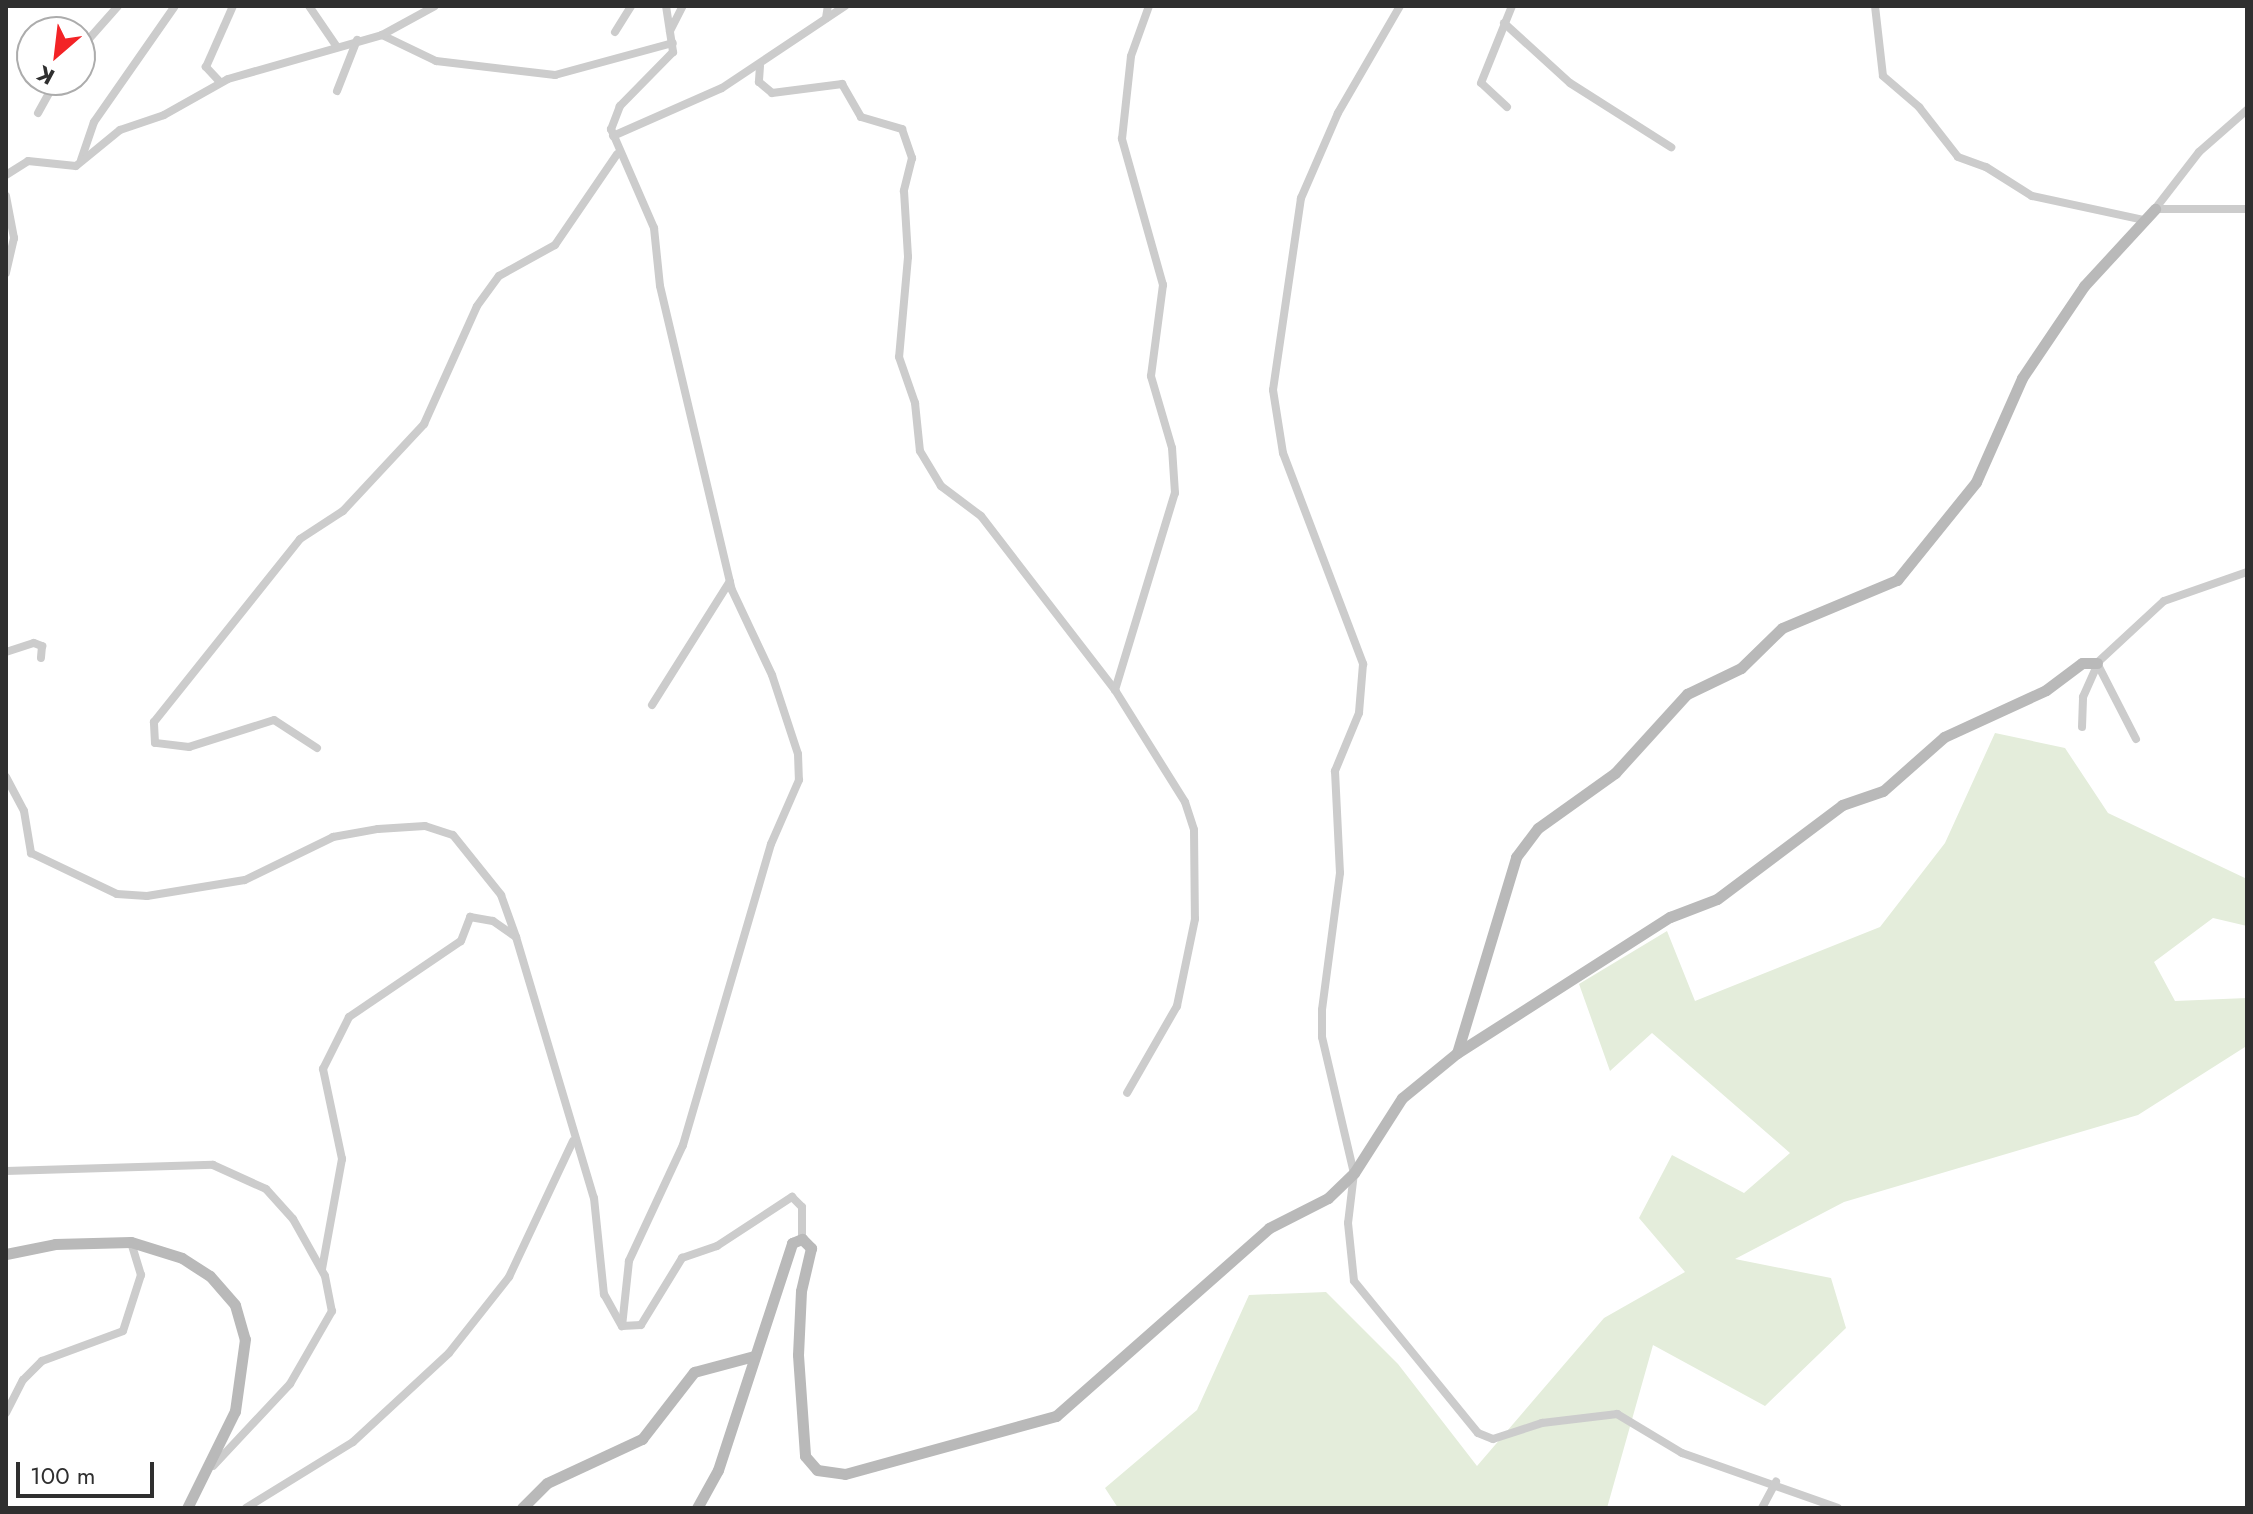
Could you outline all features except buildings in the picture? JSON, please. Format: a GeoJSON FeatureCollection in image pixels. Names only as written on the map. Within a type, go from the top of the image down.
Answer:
{"type":"FeatureCollection","features":[{"type":"Feature","properties":{"kind":"street"},"geometry":{"type":"LineString","coordinates":[[96,31],[118,6]]}},
{"type":"Feature","properties":{"kind":"street"},"geometry":{"type":"LineString","coordinates":[[81,161],[94,122],[175,6]]}},
{"type":"Feature","properties":{"kind":"street"},"geometry":{"type":"LineString","coordinates":[[220,82],[206,67],[233,6]]}},
{"type":"Feature","properties":{"kind":"street"},"geometry":{"type":"LineString","coordinates":[[309,6],[324,19],[337,47]]}},
{"type":"Feature","properties":{"kind":"street"},"geometry":{"type":"LineString","coordinates":[[6,175],[28,161],[70,168],[120,130],[164,115],[220,82],[382,35],[435,6]]}},
{"type":"Feature","properties":{"kind":"street"},"geometry":{"type":"LineString","coordinates":[[615,32],[631,6]]}},
{"type":"Feature","properties":{"kind":"street"},"geometry":{"type":"LineString","coordinates":[[622,1326],[629,1261],[683,1145],[771,844],[799,780],[798,754],[772,675],[730,581],[660,286],[654,228],[617,154],[613,136],[613,115],[663,67],[673,43],[666,6]]}},
{"type":"Feature","properties":{"kind":"street"},"geometry":{"type":"LineString","coordinates":[[670,32],[683,6]]}},
{"type":"Feature","properties":{"kind":"street"},"geometry":{"type":"LineString","coordinates":[[826,18],[828,6]]}},
{"type":"Feature","properties":{"kind":"street"},"geometry":{"type":"LineString","coordinates":[[613,136],[760,66],[845,6]]}},
{"type":"Feature","properties":{"kind":"street"},"geometry":{"type":"LineString","coordinates":[[1115,690],[1175,493],[1172,448],[1151,376],[1163,285],[1122,139],[1131,56],[1149,6]]}},
{"type":"Feature","properties":{"kind":"street"},"geometry":{"type":"LineString","coordinates":[[1400,6],[1338,113],[1301,198],[1273,390],[1283,453],[1363,664],[1359,713],[1335,771],[1340,873],[1322,1010],[1322,1037],[1354,1173],[1348,1223],[1354,1281],[1478,1433],[1493,1439],[1542,1423],[1617,1414],[1682,1453],[1776,1482],[1838,1508]]}},
{"type":"Feature","properties":{"kind":"street"},"geometry":{"type":"LineString","coordinates":[[1507,107],[1481,83],[1512,6]]}},
{"type":"Feature","properties":{"kind":"street"},"geometry":{"type":"LineString","coordinates":[[1875,6],[1883,76],[1919,107],[1958,157],[1986,167],[2032,196],[2144,220]]}},
{"type":"Feature","properties":{"kind":"street"},"geometry":{"type":"LineString","coordinates":[[1504,23],[1570,83],[1671,147]]}},
{"type":"Feature","properties":{"kind":"street"},"geometry":{"type":"LineString","coordinates":[[382,35],[436,61],[555,75],[673,43]]}},
{"type":"Feature","properties":{"kind":"street"},"geometry":{"type":"LineString","coordinates":[[337,91],[357,40]]}},
{"type":"Feature","properties":{"kind":"street"},"geometry":{"type":"LineString","coordinates":[[760,66],[759,82],[772,93],[842,84],[861,117],[902,129],[912,158],[904,191],[908,257],[899,357],[915,403],[920,451],[941,486],[981,516],[1115,690],[1185,802],[1197,871],[1177,1006],[1127,1093]]}},
{"type":"Feature","properties":{"kind":"street"},"geometry":{"type":"LineString","coordinates":[[38,113],[47,96]]}},
{"type":"Feature","properties":{"kind":"street"},"geometry":{"type":"LineString","coordinates":[[1457,1053],[1516,857],[1538,828],[1615,773],[1687,694],[1741,668],[1782,628],[1897,580],[1976,482],[2022,378],[2084,286],[2155,209],[2199,152],[2247,110]]}},
{"type":"Feature","properties":{"kind":"street"},"geometry":{"type":"LineString","coordinates":[[317,748],[274,720],[189,747],[155,743],[154,722],[300,539],[343,511],[424,424],[477,306],[499,276],[555,245],[617,154]]}},
{"type":"Feature","properties":{"kind":"street"},"geometry":{"type":"LineString","coordinates":[[6,196],[14,238],[6,273]]}},
{"type":"Feature","properties":{"kind":"street"},"geometry":{"type":"LineString","coordinates":[[2155,209],[2247,209]]}},
{"type":"Feature","properties":{"kind":"street"},"geometry":{"type":"LineString","coordinates":[[2082,727],[2083,697],[2097,664],[2164,601],[2247,572]]}},
{"type":"Feature","properties":{"kind":"street"},"geometry":{"type":"LineString","coordinates":[[652,705],[730,581]]}},
{"type":"Feature","properties":{"kind":"street"},"geometry":{"type":"LineString","coordinates":[[6,652],[34,643],[42,646],[41,658]]}},
{"type":"Feature","properties":{"kind":"street"},"geometry":{"type":"LineString","coordinates":[[622,1326],[641,1325],[682,1258],[717,1246],[792,1197],[802,1207],[802,1239],[811,1248],[801,1291],[798,1355],[805,1456],[817,1470],[845,1474],[1056,1416],[1269,1228],[1314,1208],[1354,1173],[1402,1098],[1457,1053],[1670,917],[1717,899],[1842,805],[1883,791],[1944,737],[2046,690],[2082,663],[2097,664]]}},
{"type":"Feature","properties":{"kind":"street"},"geometry":{"type":"LineString","coordinates":[[2097,664],[2136,739]]}},
{"type":"Feature","properties":{"kind":"street"},"geometry":{"type":"LineString","coordinates":[[6,777],[24,811],[31,853],[117,894],[147,896],[245,880],[333,837],[363,831],[425,826],[453,835],[501,895],[516,937],[573,1141],[594,1198],[604,1294],[622,1326]]}},
{"type":"Feature","properties":{"kind":"street"},"geometry":{"type":"LineString","coordinates":[[321,1269],[342,1159],[323,1069],[345,1025],[357,1009],[461,941],[470,917],[493,921],[516,937]]}},
{"type":"Feature","properties":{"kind":"street"},"geometry":{"type":"LineString","coordinates":[[246,1508],[353,1442],[449,1353],[509,1277],[573,1141]]}},
{"type":"Feature","properties":{"kind":"street"},"geometry":{"type":"LineString","coordinates":[[6,1171],[213,1165],[256,1183],[280,1201],[321,1269],[332,1294],[322,1333],[290,1384],[207,1473]]}},
{"type":"Feature","properties":{"kind":"street"},"geometry":{"type":"LineString","coordinates":[[697,1508],[718,1470],[788,1253],[802,1239]]}},
{"type":"Feature","properties":{"kind":"street"},"geometry":{"type":"LineString","coordinates":[[6,1254],[55,1244],[131,1242],[182,1258],[210,1276],[235,1305],[245,1339],[235,1411],[207,1473],[187,1508]]}},
{"type":"Feature","properties":{"kind":"street"},"geometry":{"type":"LineString","coordinates":[[6,1413],[23,1380],[42,1361],[123,1331],[141,1275],[131,1242]]}},
{"type":"Feature","properties":{"kind":"street"},"geometry":{"type":"LineString","coordinates":[[522,1508],[547,1483],[642,1439],[694,1372],[754,1356]]}},
{"type":"Feature","properties":{"kind":"street"},"geometry":{"type":"LineString","coordinates":[[1762,1508],[1776,1482]]}},
{"type":"Feature","properties":{"kind":"green space"},"geometry":{"type":"Polygon","coordinates":[[[1995,733],[2065,748],[2108,813],[2247,879],[2247,926],[2213,918],[2154,962],[2175,1001],[2247,998],[2245,1047],[2138,1115],[1844,1202],[1735,1259],[1831,1278],[1846,1328],[1765,1406],[1653,1345],[1607,1508],[1118,1508],[1105,1488],[1197,1410],[1249,1295],[1326,1292],[1398,1364],[1477,1466],[1604,1318],[1685,1272],[1639,1218],[1672,1155],[1744,1193],[1790,1153],[1652,1033],[1610,1071],[1579,984],[1667,931],[1695,1001],[1880,927],[1945,843],[1995,733]]]}}]}
